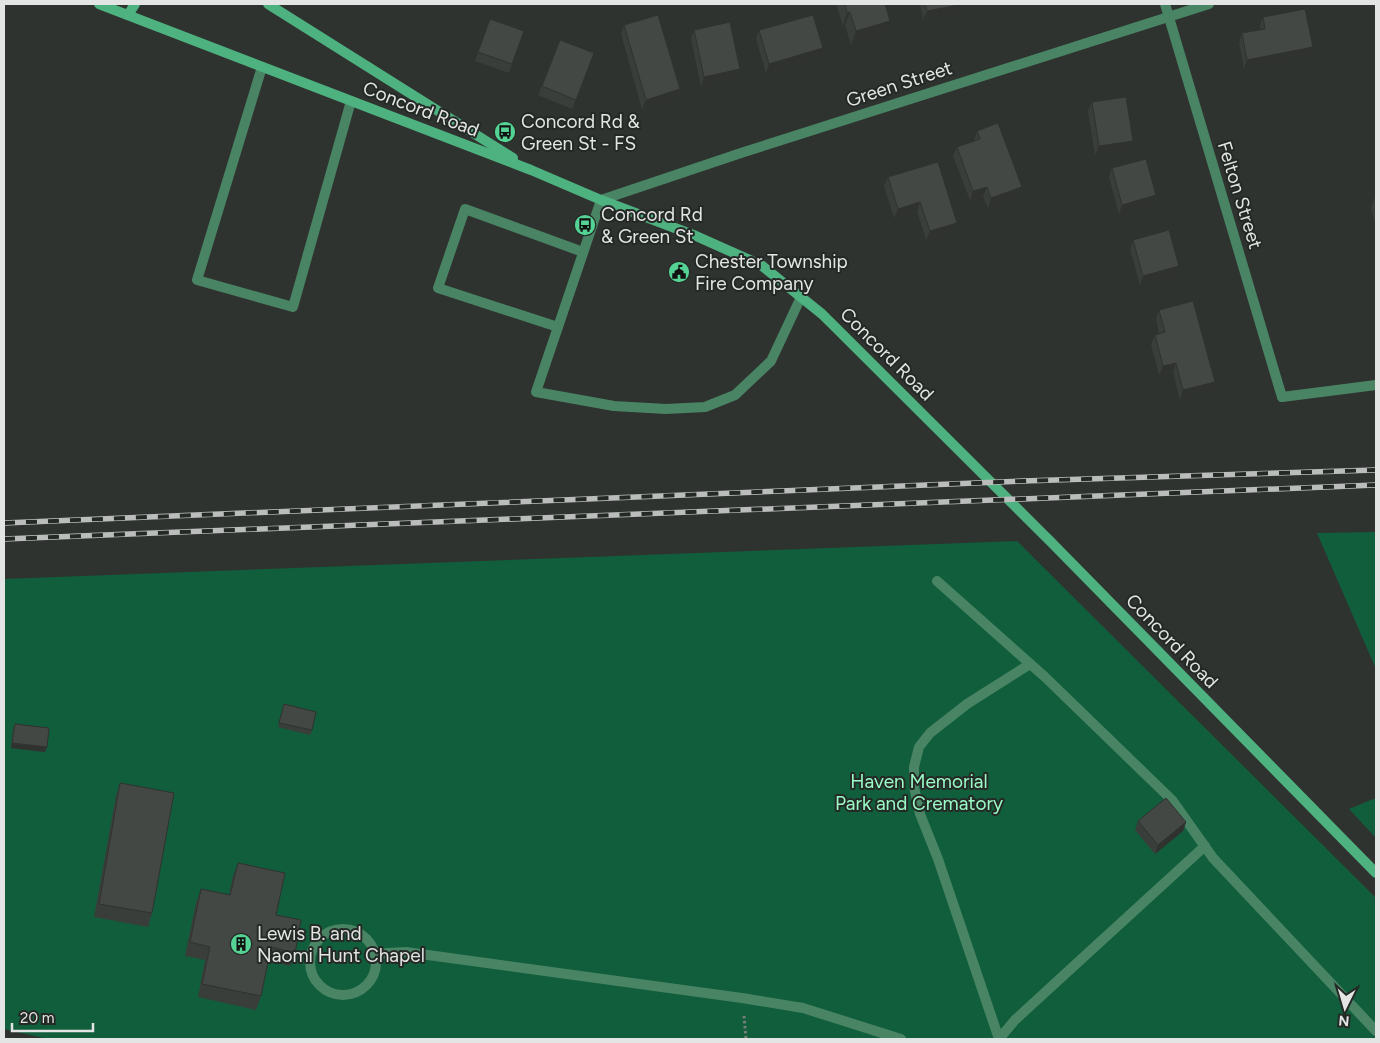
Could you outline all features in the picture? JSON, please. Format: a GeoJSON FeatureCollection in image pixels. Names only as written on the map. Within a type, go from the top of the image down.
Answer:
{"type":"FeatureCollection","features":[{"type":"Feature","properties":{"kind":"main road","name":"Concord Road"},"geometry":{"type":"LineString","coordinates":[[100,4],[531,170],[601,200],[696,236],[760,266],[822,314],[996,487],[1376,872]]}},
{"type":"Feature","properties":{"kind":"main road"},"geometry":{"type":"LineString","coordinates":[[128,15],[134,4]]}},
{"type":"Feature","properties":{"kind":"main road"},"geometry":{"type":"LineString","coordinates":[[268,4],[531,170]]}},
{"type":"Feature","properties":{"kind":"street","name":"Felton Street"},"geometry":{"type":"LineString","coordinates":[[1165,4],[1282,397],[1376,386]]}},
{"type":"Feature","properties":{"kind":"street","name":"Green Street"},"geometry":{"type":"LineString","coordinates":[[601,200],[744,152],[1209,4]]}},
{"type":"Feature","properties":{"kind":"street"},"geometry":{"type":"LineString","coordinates":[[262,67],[197,280],[293,307],[351,101]]}},
{"type":"Feature","properties":{"kind":"street"},"geometry":{"type":"LineString","coordinates":[[601,200],[536,392],[614,406],[666,409],[705,407],[735,395],[771,360],[801,297]]}},
{"type":"Feature","properties":{"kind":"street"},"geometry":{"type":"LineString","coordinates":[[558,327],[438,288],[465,209],[583,252]]}},
{"type":"Feature","properties":{"kind":"street"},"geometry":{"type":"LineString","coordinates":[[937,581],[1030,664],[1172,800],[1213,858],[1376,1031]]}},
{"type":"Feature","properties":{"kind":"street"},"geometry":{"type":"LineString","coordinates":[[1030,664],[967,704],[930,733],[919,747],[914,767],[914,787],[920,814],[938,859],[999,1039],[1015,1020],[1205,846]]}},
{"type":"Feature","properties":{"kind":"street"},"geometry":{"type":"LineString","coordinates":[[347,929],[360,934],[368,940],[375,955],[376,967],[370,980],[361,990],[348,995],[334,994],[322,989],[315,981],[310,969],[309,959],[314,946],[322,936],[335,930],[347,929]]}},
{"type":"Feature","properties":{"kind":"street"},"geometry":{"type":"LineString","coordinates":[[375,955],[388,952],[406,952],[742,998],[803,1008],[900,1039]]}},
{"type":"Feature","properties":{"kind":"green space"},"geometry":{"type":"Polygon","coordinates":[[[1376,532],[1376,669],[1317,533],[1376,532]]]}},
{"type":"Feature","properties":{"kind":"green space","name":"Haven Memorial Park and Crematory"},"geometry":{"type":"Polygon","coordinates":[[[1017,541],[1376,898],[1376,1039],[48,1039],[4,1029],[4,579],[1017,541]]]}},
{"type":"Feature","properties":{"kind":"green space"},"geometry":{"type":"Polygon","coordinates":[[[1376,798],[1376,838],[1349,809],[1376,798]]]}},
{"type":"Feature","properties":{"kind":"building"},"geometry":{"type":"Polygon","coordinates":[[[845,4],[885,4],[890,21],[856,31],[850,12],[847,13],[845,4]]]}},
{"type":"Feature","properties":{"kind":"building"},"geometry":{"type":"Polygon","coordinates":[[[925,4],[963,4],[927,11],[925,4]]]}},
{"type":"Feature","properties":{"kind":"building"},"geometry":{"type":"Polygon","coordinates":[[[1305,9],[1313,47],[1247,60],[1242,33],[1265,29],[1263,17],[1305,9]]]}},
{"type":"Feature","properties":{"kind":"building"},"geometry":{"type":"Polygon","coordinates":[[[658,15],[680,89],[646,100],[624,25],[658,15]]]}},
{"type":"Feature","properties":{"kind":"building"},"geometry":{"type":"Polygon","coordinates":[[[813,15],[823,48],[769,64],[759,30],[813,15]]]}},
{"type":"Feature","properties":{"kind":"building"},"geometry":{"type":"Polygon","coordinates":[[[490,19],[524,31],[512,64],[478,52],[490,19]]]}},
{"type":"Feature","properties":{"kind":"building"},"geometry":{"type":"Polygon","coordinates":[[[730,22],[740,69],[704,77],[694,30],[730,22]]]}},
{"type":"Feature","properties":{"kind":"building"},"geometry":{"type":"Polygon","coordinates":[[[560,40],[594,53],[576,100],[542,86],[560,40]]]}},
{"type":"Feature","properties":{"kind":"building"},"geometry":{"type":"Polygon","coordinates":[[[1126,97],[1133,141],[1099,146],[1092,102],[1126,97]]]}},
{"type":"Feature","properties":{"kind":"building"},"geometry":{"type":"Polygon","coordinates":[[[998,123],[1022,187],[991,198],[987,187],[973,191],[957,147],[980,139],[977,131],[998,123]]]}},
{"type":"Feature","properties":{"kind":"building"},"geometry":{"type":"Polygon","coordinates":[[[1146,159],[1156,195],[1122,205],[1112,168],[1146,159]]]}},
{"type":"Feature","properties":{"kind":"building"},"geometry":{"type":"Polygon","coordinates":[[[938,162],[957,223],[930,231],[920,202],[898,209],[888,177],[938,162]]]}},
{"type":"Feature","properties":{"kind":"building"},"geometry":{"type":"Polygon","coordinates":[[[1169,230],[1179,266],[1143,276],[1133,240],[1169,230]]]}},
{"type":"Feature","properties":{"kind":"building"},"geometry":{"type":"Polygon","coordinates":[[[1193,301],[1215,382],[1183,390],[1176,363],[1163,366],[1155,335],[1165,332],[1159,310],[1193,301]]]}},
{"type":"Feature","properties":{"kind":"building"},"geometry":{"type":"Polygon","coordinates":[[[284,704],[316,712],[312,730],[279,723],[284,704]]]}},
{"type":"Feature","properties":{"kind":"building"},"geometry":{"type":"Polygon","coordinates":[[[15,724],[49,728],[47,747],[12,743],[15,724]]]}},
{"type":"Feature","properties":{"kind":"building"},"geometry":{"type":"Polygon","coordinates":[[[120,783],[174,793],[152,913],[99,904],[120,783]]]}},
{"type":"Feature","properties":{"kind":"building"},"geometry":{"type":"Polygon","coordinates":[[[1166,798],[1186,822],[1158,845],[1138,821],[1166,798]]]}},
{"type":"Feature","properties":{"kind":"building","name":"Lewis B. and Naomi Hunt Chapel"},"geometry":{"type":"Polygon","coordinates":[[[238,863],[285,873],[276,915],[301,920],[295,953],[271,947],[261,996],[202,984],[210,947],[190,942],[201,889],[230,895],[238,863]]]}},
{"type":"Feature","properties":{"kind":"railway"},"geometry":{"type":"LineString","coordinates":[[4,523],[1023,481],[1376,470]]}},
{"type":"Feature","properties":{"kind":"railway"},"geometry":{"type":"LineString","coordinates":[[4,539],[1376,485]]}},
{"type":"Feature","properties":{"kind":"place","name":"Concord Rd & Green St - FS"},"geometry":{"type":"Point","coordinates":[505,132]}},
{"type":"Feature","properties":{"kind":"place","name":"Concord Rd & Green St"},"geometry":{"type":"Point","coordinates":[585,225]}},
{"type":"Feature","properties":{"kind":"place","name":"Chester Township Fire Company"},"geometry":{"type":"Point","coordinates":[679,272]}},
{"type":"Feature","properties":{"kind":"place","name":"Lewis B. and Naomi Hunt Chapel"},"geometry":{"type":"Point","coordinates":[241,944]}}]}
